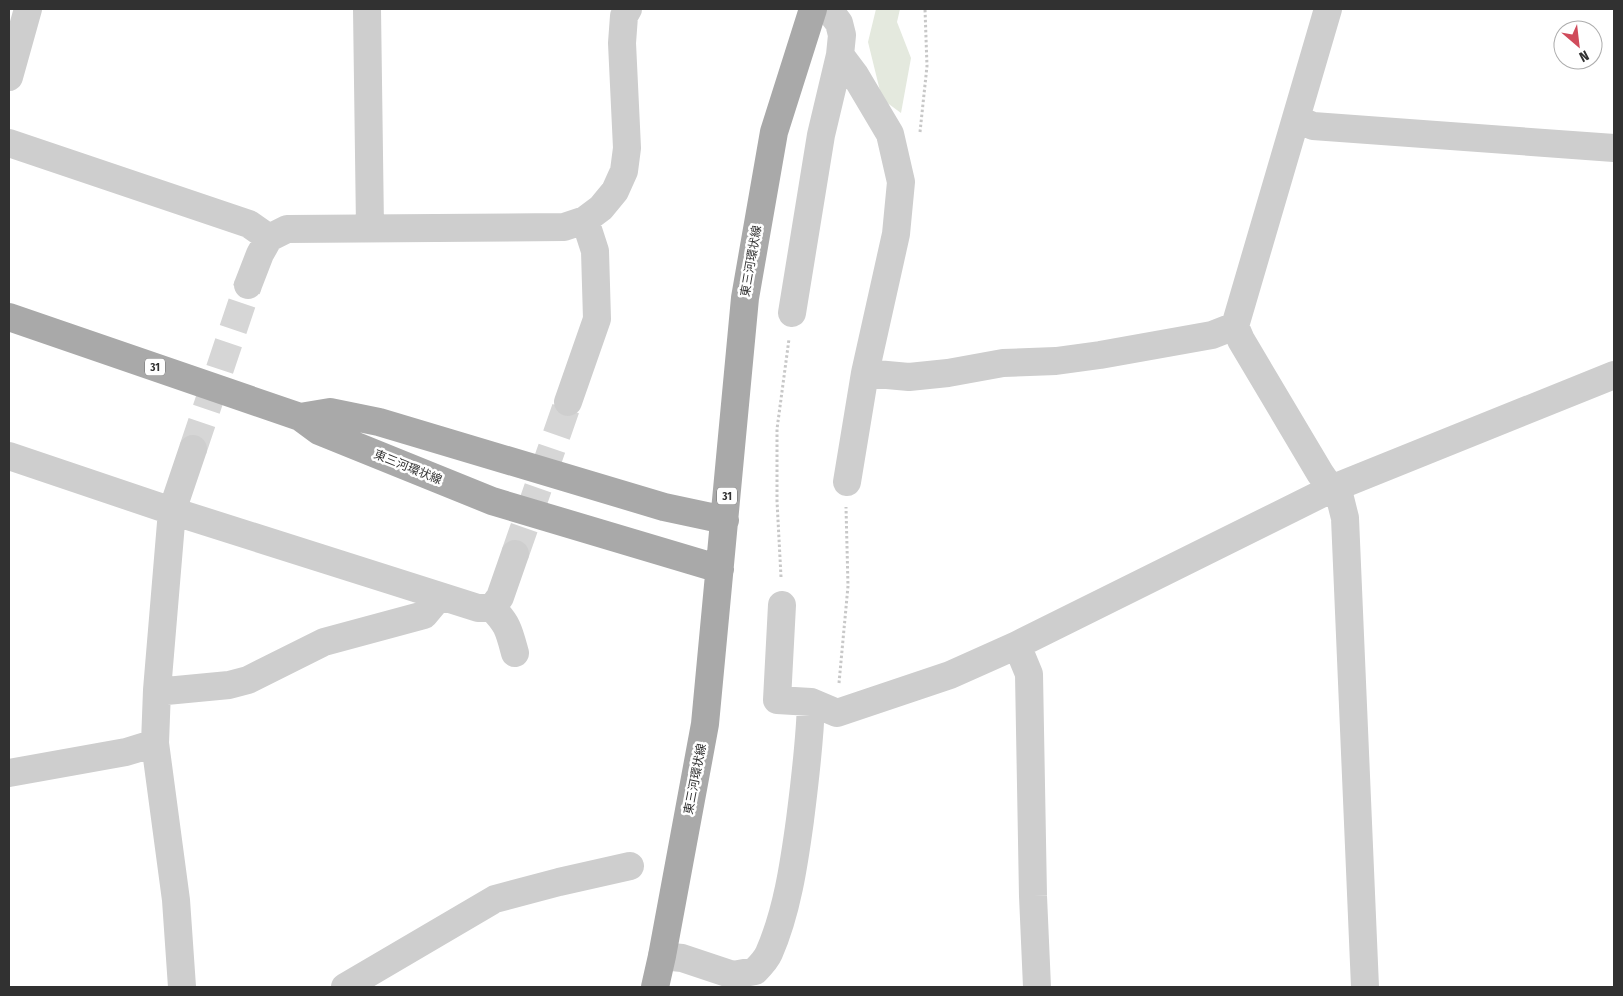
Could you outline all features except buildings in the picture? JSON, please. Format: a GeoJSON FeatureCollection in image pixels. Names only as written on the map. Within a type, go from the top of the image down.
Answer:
{"type":"FeatureCollection","features":[{"type":"Feature","properties":{"kind":"main road","name":"東三河環状線"},"geometry":{"type":"LineString","coordinates":[[655,987],[706,724],[744,298],[774,132],[814,9]]}},
{"type":"Feature","properties":{"kind":"main road","name":"東三河環状線"},"geometry":{"type":"LineString","coordinates":[[9,317],[300,417],[319,431],[492,501],[720,569]]}},
{"type":"Feature","properties":{"kind":"main road","name":"東三河環状線"},"geometry":{"type":"LineString","coordinates":[[300,417],[330,412],[379,422],[664,507],[725,520]]}},
{"type":"Feature","properties":{"kind":"street"},"geometry":{"type":"LineString","coordinates":[[9,77],[28,9]]}},
{"type":"Feature","properties":{"kind":"street"},"geometry":{"type":"LineString","coordinates":[[367,9],[370,228]]}},
{"type":"Feature","properties":{"kind":"street"},"geometry":{"type":"LineString","coordinates":[[248,285],[260,254],[269,238],[287,229],[564,227],[585,220],[601,208],[615,191],[624,171],[627,148],[622,43],[624,16],[628,9]]}},
{"type":"Feature","properties":{"kind":"street"},"geometry":{"type":"LineString","coordinates":[[792,312],[821,135],[840,55],[842,35],[839,23],[830,11],[814,9]]}},
{"type":"Feature","properties":{"kind":"street"},"geometry":{"type":"LineString","coordinates":[[1328,9],[1235,326],[1241,340],[1331,489],[1340,498],[1345,518],[1365,987]]}},
{"type":"Feature","properties":{"kind":"street"},"geometry":{"type":"LineString","coordinates":[[840,55],[855,74],[890,134],[901,182],[896,234],[865,373],[848,482]]}},
{"type":"Feature","properties":{"kind":"street"},"geometry":{"type":"LineString","coordinates":[[1297,119],[1313,126],[1614,148]]}},
{"type":"Feature","properties":{"kind":"street"},"geometry":{"type":"LineString","coordinates":[[9,143],[249,224],[269,238]]}},
{"type":"Feature","properties":{"kind":"street"},"geometry":{"type":"LineString","coordinates":[[568,402],[597,318],[594,251],[585,220]]}},
{"type":"Feature","properties":{"kind":"street"},"geometry":{"type":"LineString","coordinates":[[865,373],[909,377],[948,373],[1003,363],[1056,361],[1212,335],[1235,326]]}},
{"type":"Feature","properties":{"kind":"street"},"geometry":{"type":"LineString","coordinates":[[782,606],[776,700],[811,702],[837,713],[841,712],[950,675],[1017,645],[1331,489],[1614,375]]}},
{"type":"Feature","properties":{"kind":"street"},"geometry":{"type":"LineString","coordinates":[[182,987],[176,900],[155,743],[157,690],[172,511],[193,449]]}},
{"type":"Feature","properties":{"kind":"street"},"geometry":{"type":"LineString","coordinates":[[9,456],[439,597],[478,608],[492,608],[502,618],[508,628],[515,653]]}},
{"type":"Feature","properties":{"kind":"street"},"geometry":{"type":"LineString","coordinates":[[492,608],[500,596],[515,554]]}},
{"type":"Feature","properties":{"kind":"street"},"geometry":{"type":"LineString","coordinates":[[157,690],[166,691],[228,685],[248,680],[324,642],[424,615],[439,597]]}},
{"type":"Feature","properties":{"kind":"street"},"geometry":{"type":"LineString","coordinates":[[1017,645],[1029,674],[1033,896],[1037,987]]}},
{"type":"Feature","properties":{"kind":"street"},"geometry":{"type":"LineString","coordinates":[[662,956],[682,958],[733,975],[752,979],[768,955],[780,923],[795,859],[807,765],[811,702]]}},
{"type":"Feature","properties":{"kind":"street"},"geometry":{"type":"LineString","coordinates":[[9,773],[126,752],[155,743]]}},
{"type":"Feature","properties":{"kind":"street"},"geometry":{"type":"LineString","coordinates":[[345,987],[495,899],[558,882],[630,866]]}},
{"type":"Feature","properties":{"kind":"path"},"geometry":{"type":"LineString","coordinates":[[920,136],[920,118],[927,66],[925,9]]}},
{"type":"Feature","properties":{"kind":"path"},"geometry":{"type":"LineString","coordinates":[[782,606],[777,501],[778,429],[792,312]]}},
{"type":"Feature","properties":{"kind":"path"},"geometry":{"type":"LineString","coordinates":[[841,712],[839,690],[848,586],[846,515],[848,482]]}},
{"type":"Feature","properties":{"kind":"shaded area"},"geometry":{"type":"Polygon","coordinates":[[[876,9],[900,9],[897,22],[911,58],[901,113],[882,99],[868,42],[876,9]]]}},
{"type":"Feature","properties":{"kind":"tunnel"},"geometry":{"type":"LineString","coordinates":[[193,449],[248,285]]}},
{"type":"Feature","properties":{"kind":"tunnel"},"geometry":{"type":"LineString","coordinates":[[515,554],[568,402]]}}]}
